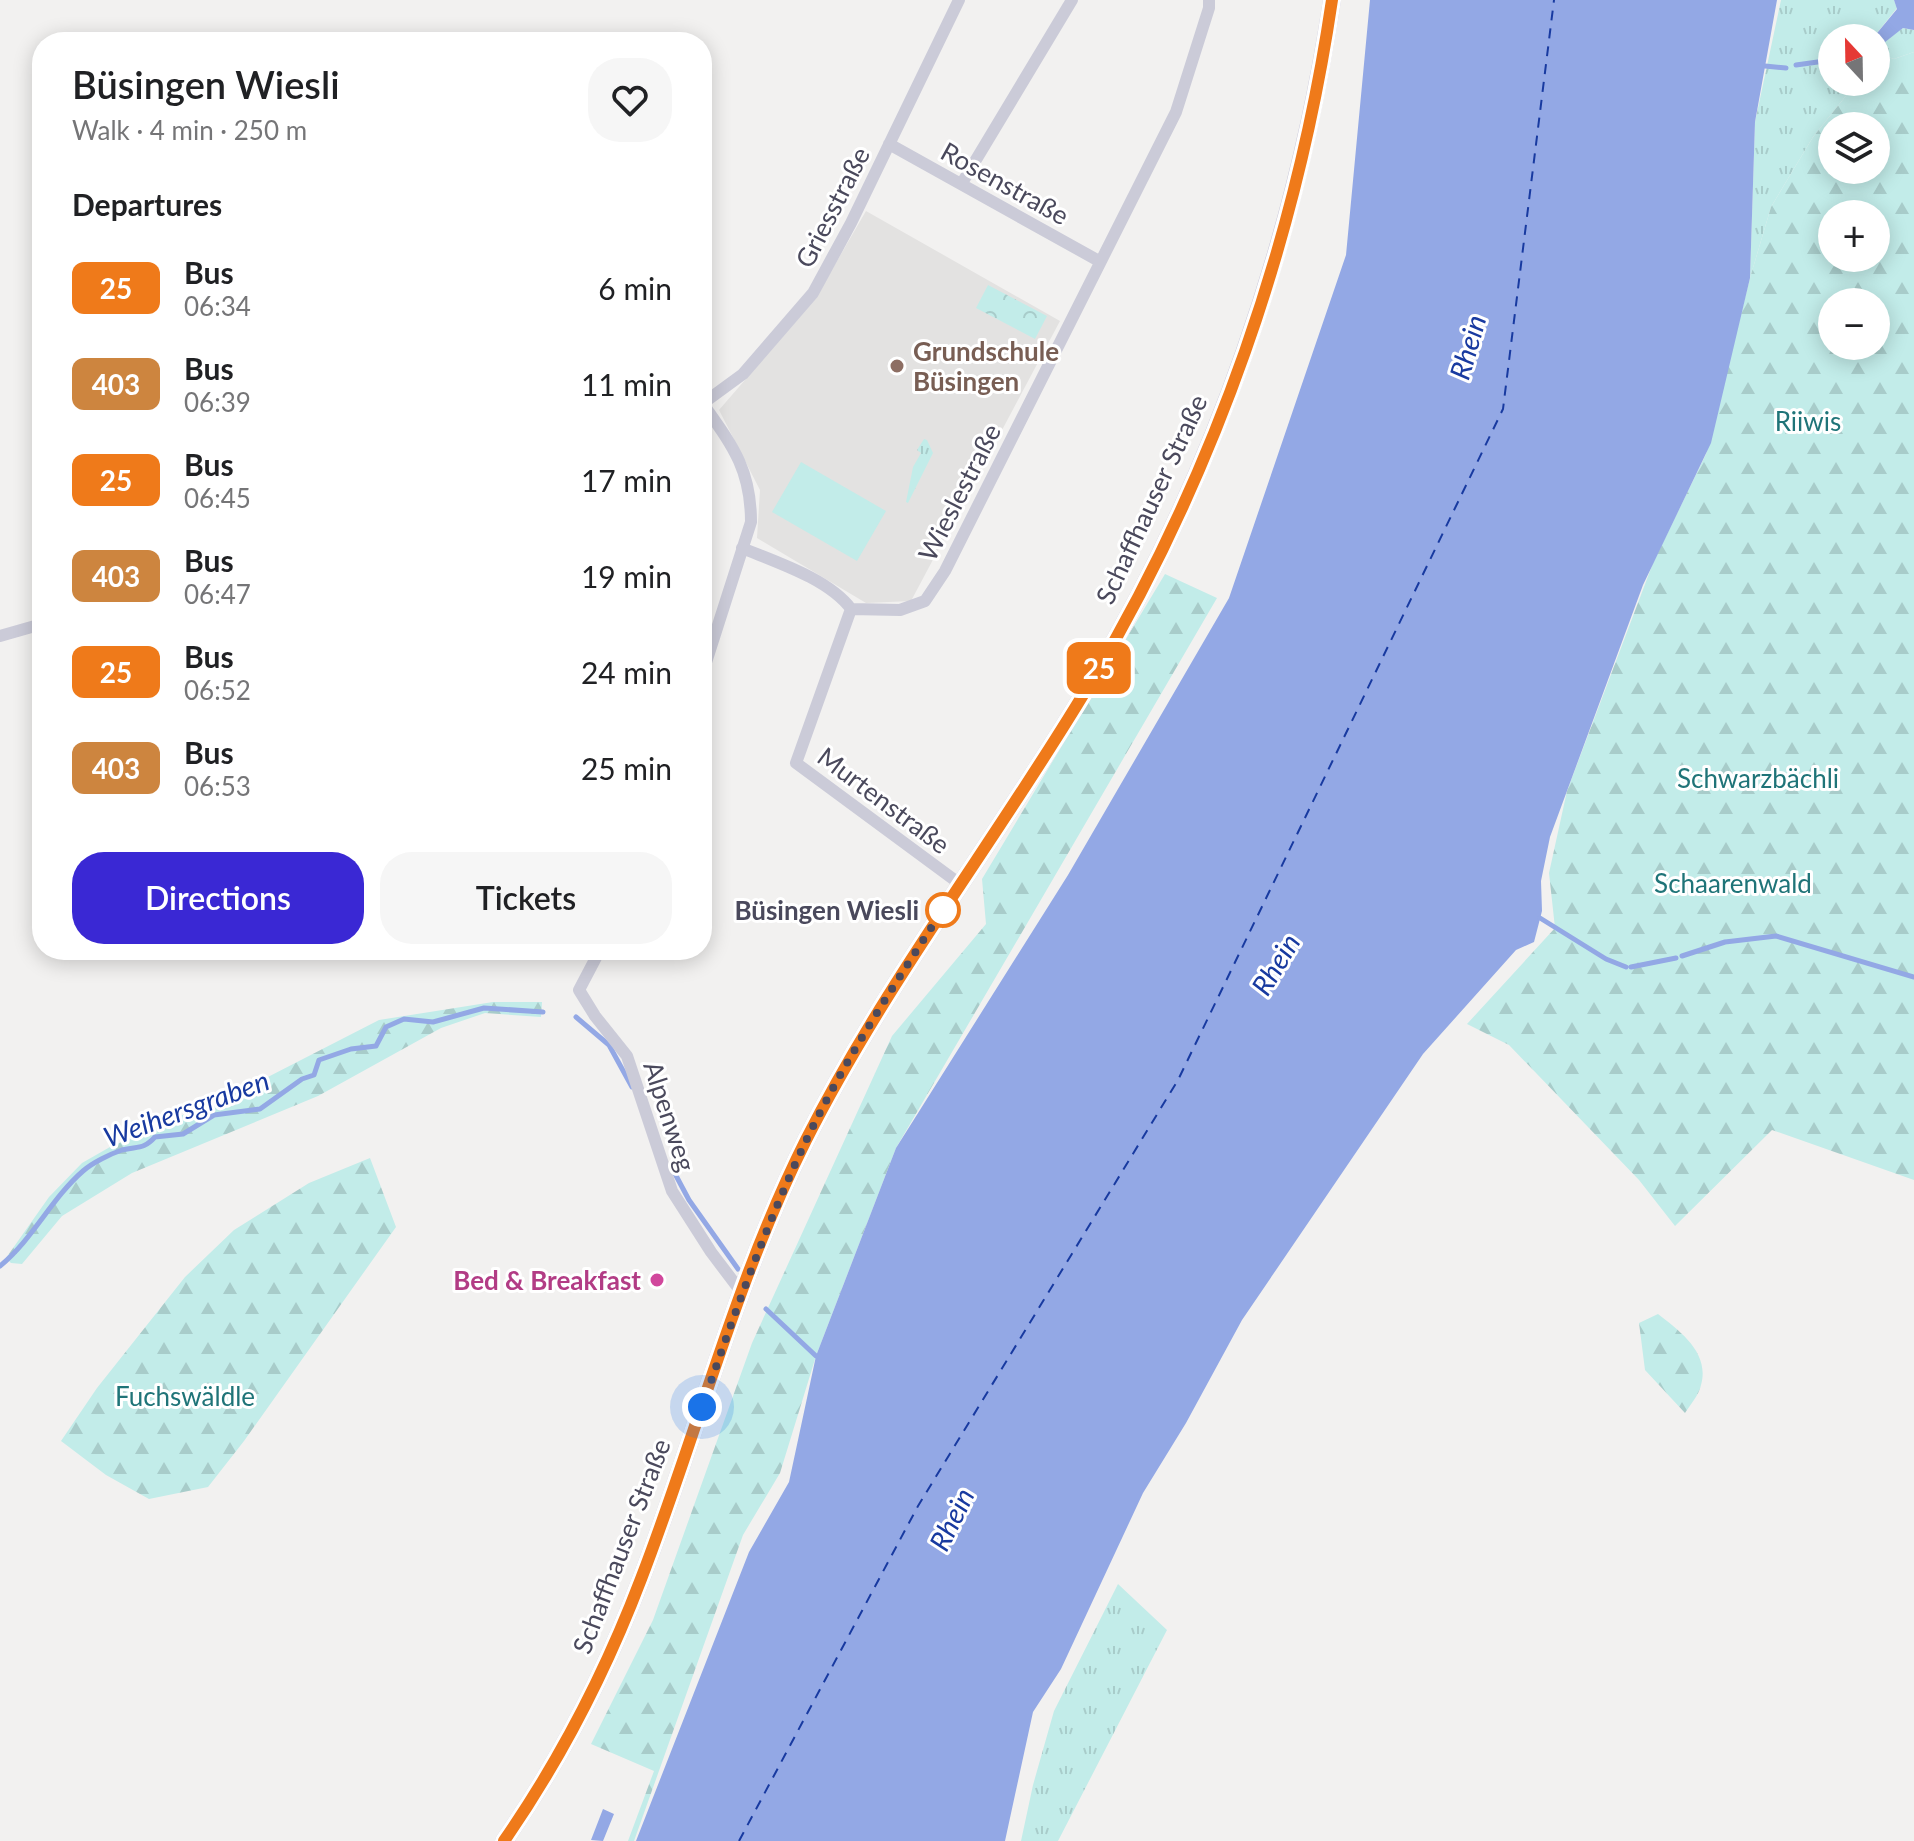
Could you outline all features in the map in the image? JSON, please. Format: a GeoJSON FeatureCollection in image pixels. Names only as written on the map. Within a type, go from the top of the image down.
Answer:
{"type":"FeatureCollection","features":[{"type":"Feature","properties":{"kind":"main road","name":"Schaffhauser Straße"},"geometry":{"type":"LineString","coordinates":[[504,1841],[546,1781],[620,1630],[742,1293],[805,1142],[857,1047],[1093,678],[1156,561],[1198,470],[1245,348],[1285,218],[1314,104],[1332,0]]}},
{"type":"Feature","properties":{"kind":"street","name":"Griesstraße"},"geometry":{"type":"LineString","coordinates":[[712,397],[743,374],[813,293],[851,223],[959,0]]}},
{"type":"Feature","properties":{"kind":"street"},"geometry":{"type":"LineString","coordinates":[[962,183],[1072,0]]}},
{"type":"Feature","properties":{"kind":"street","name":"Wieslestraße"},"geometry":{"type":"LineString","coordinates":[[851,609],[900,610],[925,601],[945,571],[1176,112],[1209,0]]}},
{"type":"Feature","properties":{"kind":"street","name":"Rosenstraße"},"geometry":{"type":"LineString","coordinates":[[889,144],[1099,261]]}},
{"type":"Feature","properties":{"kind":"street"},"geometry":{"type":"LineString","coordinates":[[712,418],[744,470],[751,496],[751,522],[712,643]]}},
{"type":"Feature","properties":{"kind":"street"},"geometry":{"type":"LineString","coordinates":[[742,548],[787,566],[841,595],[851,609]]}},
{"type":"Feature","properties":{"kind":"street","name":"Murtenstraße"},"geometry":{"type":"LineString","coordinates":[[851,609],[796,763],[960,884]]}},
{"type":"Feature","properties":{"kind":"street"},"geometry":{"type":"LineString","coordinates":[[0,636],[32,627]]}},
{"type":"Feature","properties":{"kind":"street","name":"Alpenweg"},"geometry":{"type":"LineString","coordinates":[[595,960],[579,990],[627,1056],[672,1191],[742,1293]]}},
{"type":"Feature","properties":{"kind":"shaded area","name":"Grundschule Büsingen"},"geometry":{"type":"Polygon","coordinates":[[[866,211],[1060,321],[911,601],[866,603],[757,538],[760,490],[719,410],[815,299],[866,211]]]}},
{"type":"Feature","properties":{"kind":"green space"},"geometry":{"type":"Polygon","coordinates":[[[1781,0],[1894,0],[1897,8],[1884,24],[1818,24],[1818,96],[1846,96],[1833,112],[1818,112],[1818,131],[1771,207],[1750,278],[1755,122],[1781,0]]]}},
{"type":"Feature","properties":{"kind":"green space"},"geometry":{"type":"Polygon","coordinates":[[[1903,28],[1914,30],[1914,52],[1890,58],[1890,38],[1903,28]]]}},
{"type":"Feature","properties":{"kind":"green space","name":"Schaarenwald"},"geometry":{"type":"Polygon","coordinates":[[[1914,52],[1914,1180],[1772,1130],[1675,1226],[1639,1180],[1509,1045],[1467,1024],[1555,928],[1549,873],[1567,791],[1653,563],[1706,454],[1771,207],[1818,131],[1818,184],[1890,184],[1890,112],[1833,112],[1846,96],[1890,96],[1890,58],[1914,52]]]}},
{"type":"Feature","properties":{"kind":"green space"},"geometry":{"type":"Polygon","coordinates":[[[988,285],[1047,316],[1035,339],[976,308],[988,285]]]}},
{"type":"Feature","properties":{"kind":"green space"},"geometry":{"type":"Polygon","coordinates":[[[924,439],[933,453],[908,503],[913,467],[921,453],[917,450],[924,439]]]}},
{"type":"Feature","properties":{"kind":"green space"},"geometry":{"type":"Polygon","coordinates":[[[801,462],[886,511],[857,561],[772,512],[801,462]]]}},
{"type":"Feature","properties":{"kind":"green space"},"geometry":{"type":"Polygon","coordinates":[[[1165,574],[1217,598],[896,1148],[816,1356],[780,1473],[743,1535],[634,1841],[628,1841],[654,1771],[591,1744],[653,1620],[752,1343],[892,1036],[986,924],[982,879],[1165,574]]]}},
{"type":"Feature","properties":{"kind":"green space"},"geometry":{"type":"Polygon","coordinates":[[[493,1002],[542,1002],[541,1017],[485,1013],[441,1028],[318,1096],[132,1173],[62,1216],[22,1264],[11,1263],[6,1258],[49,1197],[82,1163],[110,1147],[262,1080],[379,1020],[493,1002]]]}},
{"type":"Feature","properties":{"kind":"green space","name":"Fuchswäldle"},"geometry":{"type":"Polygon","coordinates":[[[370,1158],[396,1227],[208,1487],[149,1499],[106,1475],[61,1441],[97,1388],[185,1277],[234,1230],[309,1183],[370,1158]]]}},
{"type":"Feature","properties":{"kind":"green space"},"geometry":{"type":"Polygon","coordinates":[[[1658,1314],[1692,1344],[1701,1363],[1703,1374],[1700,1389],[1685,1413],[1645,1370],[1639,1323],[1658,1314]]]}},
{"type":"Feature","properties":{"kind":"green space"},"geometry":{"type":"Polygon","coordinates":[[[1118,1584],[1167,1630],[1058,1841],[1021,1841],[1054,1711],[1118,1584]]]}},
{"type":"Feature","properties":{"kind":"water","name":"Rhein"},"geometry":{"type":"Polygon","coordinates":[[[1370,0],[1777,0],[1755,122],[1750,278],[1711,443],[1643,585],[1550,837],[1541,881],[1542,911],[1534,942],[1516,950],[1423,1054],[1242,1320],[1186,1423],[1143,1493],[1061,1669],[1033,1712],[1005,1841],[636,1841],[749,1552],[789,1482],[816,1356],[896,1148],[1068,875],[1229,598],[1346,255],[1370,0]]]}},
{"type":"Feature","properties":{"kind":"water"},"geometry":{"type":"Polygon","coordinates":[[[1894,0],[1914,0],[1914,30],[1903,28],[1890,38],[1890,24],[1885,24],[1897,9],[1894,0]]]}},
{"type":"Feature","properties":{"kind":"water"},"geometry":{"type":"Polygon","coordinates":[[[603,1809],[614,1814],[603,1841],[591,1840],[603,1809]]]}},
{"type":"Feature","properties":{"kind":"waterway"},"geometry":{"type":"LineString","coordinates":[[1796,65],[1818,62]]}},
{"type":"Feature","properties":{"kind":"waterway"},"geometry":{"type":"LineString","coordinates":[[1765,66],[1786,68]]}},
{"type":"Feature","properties":{"kind":"waterway"},"geometry":{"type":"LineString","coordinates":[[1540,918],[1606,959],[1626,967]]}},
{"type":"Feature","properties":{"kind":"waterway"},"geometry":{"type":"LineString","coordinates":[[1682,956],[1725,942],[1776,936],[1914,977]]}},
{"type":"Feature","properties":{"kind":"waterway"},"geometry":{"type":"LineString","coordinates":[[1631,967],[1676,958]]}},
{"type":"Feature","properties":{"kind":"waterway","name":"Weihersgraben"},"geometry":{"type":"LineString","coordinates":[[0,1266],[72,1182],[107,1156],[144,1146],[155,1137],[183,1134],[214,1115],[260,1109],[302,1079],[314,1075],[319,1060],[351,1049],[376,1046],[386,1027],[404,1019],[433,1022],[484,1008],[543,1012]]}},
{"type":"Feature","properties":{"kind":"waterway","name":"Weihersgraben"},"geometry":{"type":"LineString","coordinates":[[576,1017],[609,1045],[632,1087]]}},
{"type":"Feature","properties":{"kind":"waterway","name":"Weihersgraben"},"geometry":{"type":"LineString","coordinates":[[673,1170],[689,1200],[738,1269]]}},
{"type":"Feature","properties":{"kind":"waterway","name":"Weihersgraben"},"geometry":{"type":"LineString","coordinates":[[766,1309],[816,1356]]}},
{"type":"Feature","properties":{"kind":"ferry route"},"geometry":{"type":"LineString","coordinates":[[739,1841],[918,1506],[1178,1080],[1503,409],[1554,0]]}},
{"type":"Feature","properties":{"kind":"bus line","name":"25"},"geometry":{"type":"LineString","coordinates":[[504,1841],[546,1781],[620,1630],[742,1293],[805,1142],[857,1047],[917,950],[1093,678],[1156,561],[1198,470],[1268,280],[1314,104],[1332,0]]}},
{"type":"Feature","properties":{"kind":"place","name":"Grundschule Büsingen"},"geometry":{"type":"Point","coordinates":[897,366]}},
{"type":"Feature","properties":{"kind":"place","name":"Büsingen Wiesli"},"geometry":{"type":"Point","coordinates":[943,910]}},
{"type":"Feature","properties":{"kind":"place","name":"Bed & Breakfast"},"geometry":{"type":"Point","coordinates":[657,1280]}},
{"type":"Feature","properties":{"kind":"route"},"geometry":{"type":"LineString","coordinates":[[702,1407],[742,1293],[805,1142],[857,1047],[943,910]]}},
{"type":"Feature","properties":{"kind":"park label","name":"Riiwis"},"geometry":{"type":"Point","coordinates":[1808,421]}},
{"type":"Feature","properties":{"kind":"park label","name":"Schwarzbächli"},"geometry":{"type":"Point","coordinates":[1758,778]}}]}
